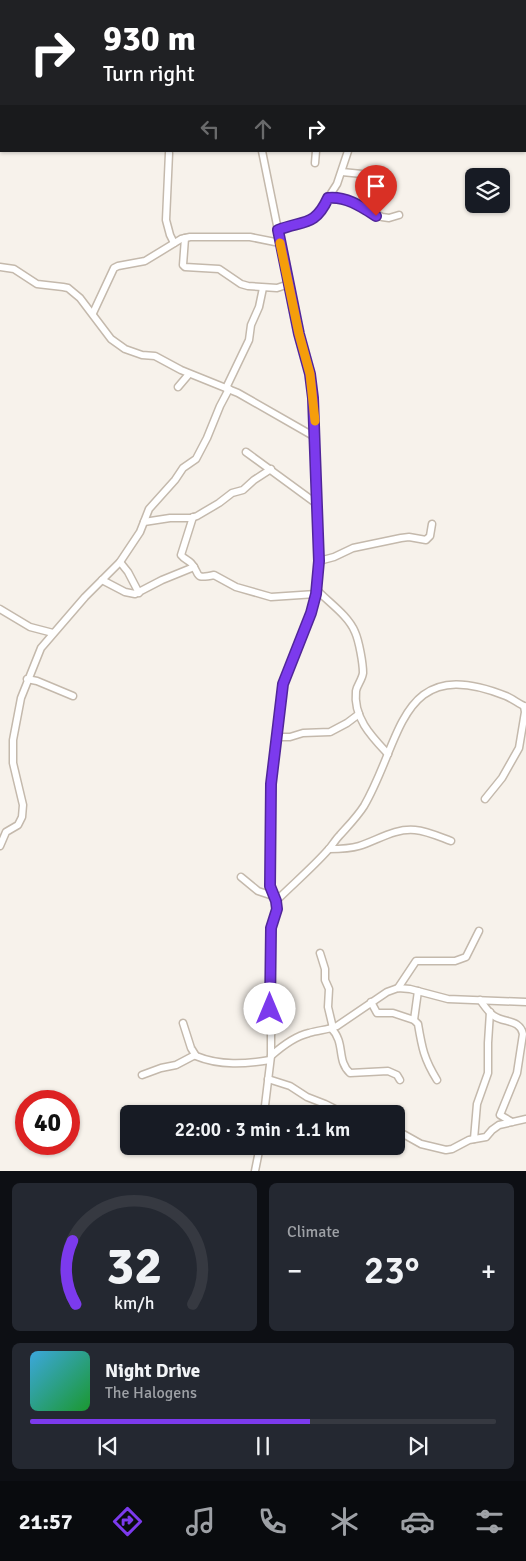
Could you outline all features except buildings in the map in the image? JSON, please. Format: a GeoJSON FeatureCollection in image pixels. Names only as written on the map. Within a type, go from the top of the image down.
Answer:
{"type":"FeatureCollection","features":[{"type":"Feature","properties":{"kind":"street"},"geometry":{"type":"LineString","coordinates":[[262,152],[299,334],[310,374],[315,438],[319,561],[316,591],[311,613],[283,684],[271,784],[270,886],[277,909],[271,928],[271,1058],[265,1105]]}},
{"type":"Feature","properties":{"kind":"street"},"geometry":{"type":"LineString","coordinates":[[315,163],[316,152]]}},
{"type":"Feature","properties":{"kind":"street"},"geometry":{"type":"LineString","coordinates":[[278,230],[315,218],[342,172],[348,152]]}},
{"type":"Feature","properties":{"kind":"street"},"geometry":{"type":"LineString","coordinates":[[168,153],[166,220],[167,228],[174,243]]}},
{"type":"Feature","properties":{"kind":"street"},"geometry":{"type":"LineString","coordinates":[[342,172],[382,176]]}},
{"type":"Feature","properties":{"kind":"street"},"geometry":{"type":"LineString","coordinates":[[328,198],[351,202],[376,216],[389,218],[400,215]]}},
{"type":"Feature","properties":{"kind":"street"},"geometry":{"type":"LineString","coordinates":[[92,313],[114,268],[145,261],[184,238],[190,236],[240,237],[280,243]]}},
{"type":"Feature","properties":{"kind":"street"},"geometry":{"type":"LineString","coordinates":[[184,238],[184,266],[219,269],[241,284],[263,288],[277,288],[289,284]]}},
{"type":"Feature","properties":{"kind":"street"},"geometry":{"type":"LineString","coordinates":[[0,267],[14,269],[43,286],[63,286],[68,288],[80,298],[106,333],[125,349],[142,355],[155,356],[189,374],[227,389],[315,438]]}},
{"type":"Feature","properties":{"kind":"street"},"geometry":{"type":"LineString","coordinates":[[0,846],[6,832],[18,826],[22,817],[22,805],[13,763],[13,740],[20,698],[41,648],[85,597],[120,562],[140,532],[149,509],[175,480],[183,468],[196,459],[207,438],[249,340],[251,325],[259,307],[263,288]]}},
{"type":"Feature","properties":{"kind":"street"},"geometry":{"type":"LineString","coordinates":[[178,387],[189,374]]}},
{"type":"Feature","properties":{"kind":"street"},"geometry":{"type":"LineString","coordinates":[[246,452],[317,504]]}},
{"type":"Feature","properties":{"kind":"street"},"geometry":{"type":"LineString","coordinates":[[144,522],[193,517],[219,503],[232,493],[243,490],[271,469]]}},
{"type":"Feature","properties":{"kind":"street"},"geometry":{"type":"LineString","coordinates":[[193,517],[181,555],[194,566],[195,572],[199,576],[214,575],[236,587],[271,597],[316,591]]}},
{"type":"Feature","properties":{"kind":"street"},"geometry":{"type":"LineString","coordinates":[[319,561],[334,557],[353,548],[401,538],[409,537],[426,540],[430,536],[432,524]]}},
{"type":"Feature","properties":{"kind":"street"},"geometry":{"type":"LineString","coordinates":[[120,562],[128,572],[139,593]]}},
{"type":"Feature","properties":{"kind":"street"},"geometry":{"type":"LineString","coordinates":[[102,580],[125,592],[135,594],[194,566]]}},
{"type":"Feature","properties":{"kind":"street"},"geometry":{"type":"LineString","coordinates":[[316,591],[349,623],[355,632],[359,644],[363,673],[356,691],[356,703],[368,732],[388,754]]}},
{"type":"Feature","properties":{"kind":"street"},"geometry":{"type":"LineString","coordinates":[[0,609],[30,627],[53,633]]}},
{"type":"Feature","properties":{"kind":"street"},"geometry":{"type":"LineString","coordinates":[[27,679],[37,681],[73,696]]}},
{"type":"Feature","properties":{"kind":"street"},"geometry":{"type":"LineString","coordinates":[[275,899],[329,850],[357,816],[365,804],[398,729],[411,706],[423,694],[438,687],[459,684],[471,686],[507,697],[525,707],[519,748],[502,778],[485,799]]}},
{"type":"Feature","properties":{"kind":"street"},"geometry":{"type":"LineString","coordinates":[[277,737],[290,737],[302,733],[330,732],[359,714]]}},
{"type":"Feature","properties":{"kind":"street"},"geometry":{"type":"LineString","coordinates":[[329,850],[360,846],[396,831],[422,831],[451,841]]}},
{"type":"Feature","properties":{"kind":"street"},"geometry":{"type":"LineString","coordinates":[[241,877],[258,891],[275,899]]}},
{"type":"Feature","properties":{"kind":"street"},"geometry":{"type":"LineString","coordinates":[[398,988],[416,961],[455,961],[466,957],[479,931]]}},
{"type":"Feature","properties":{"kind":"street"},"geometry":{"type":"LineString","coordinates":[[320,953],[325,980],[329,989],[328,1007],[332,1028],[339,1038],[346,1068],[350,1073],[388,1071],[398,1075],[400,1080]]}},
{"type":"Feature","properties":{"kind":"street"},"geometry":{"type":"LineString","coordinates":[[183,1023],[195,1054],[202,1059],[222,1063],[254,1062],[271,1058],[285,1045],[307,1033],[332,1028],[387,992],[398,988],[448,998],[526,1002]]}},
{"type":"Feature","properties":{"kind":"street"},"geometry":{"type":"LineString","coordinates":[[414,1020],[418,991]]}},
{"type":"Feature","properties":{"kind":"street"},"geometry":{"type":"LineString","coordinates":[[480,1000],[494,1016],[520,1026],[523,1034],[517,1073],[500,1115],[512,1122]]}},
{"type":"Feature","properties":{"kind":"street"},"geometry":{"type":"LineString","coordinates":[[371,1002],[377,1013],[393,1013],[414,1020],[418,1024],[422,1051],[437,1080]]}},
{"type":"Feature","properties":{"kind":"street"},"geometry":{"type":"LineString","coordinates":[[474,1139],[477,1104],[488,1073],[490,1012]]}},
{"type":"Feature","properties":{"kind":"street"},"geometry":{"type":"LineString","coordinates":[[142,1075],[176,1065],[195,1054]]}},
{"type":"Feature","properties":{"kind":"street"},"geometry":{"type":"LineString","coordinates":[[268,1079],[290,1086],[307,1097],[327,1105]]}},
{"type":"Feature","properties":{"kind":"street"},"geometry":{"type":"LineString","coordinates":[[405,1135],[421,1144],[446,1150],[474,1139],[486,1137],[499,1125],[526,1119]]}},
{"type":"Feature","properties":{"kind":"street"},"geometry":{"type":"LineString","coordinates":[[255,1171],[258,1155]]}},
{"type":"Feature","properties":{"kind":"slow traffic"},"geometry":{"type":"LineString","coordinates":[[280,243],[299,334],[310,374],[315,421]]}},
{"type":"Feature","properties":{"kind":"route"},"geometry":{"type":"LineString","coordinates":[[270,1009],[271,928],[277,909],[270,886],[271,784],[283,684],[311,613],[316,594],[319,561],[313,398],[310,374],[299,334],[278,230],[315,218],[328,198],[332,197],[351,202],[376,216]]}}]}
